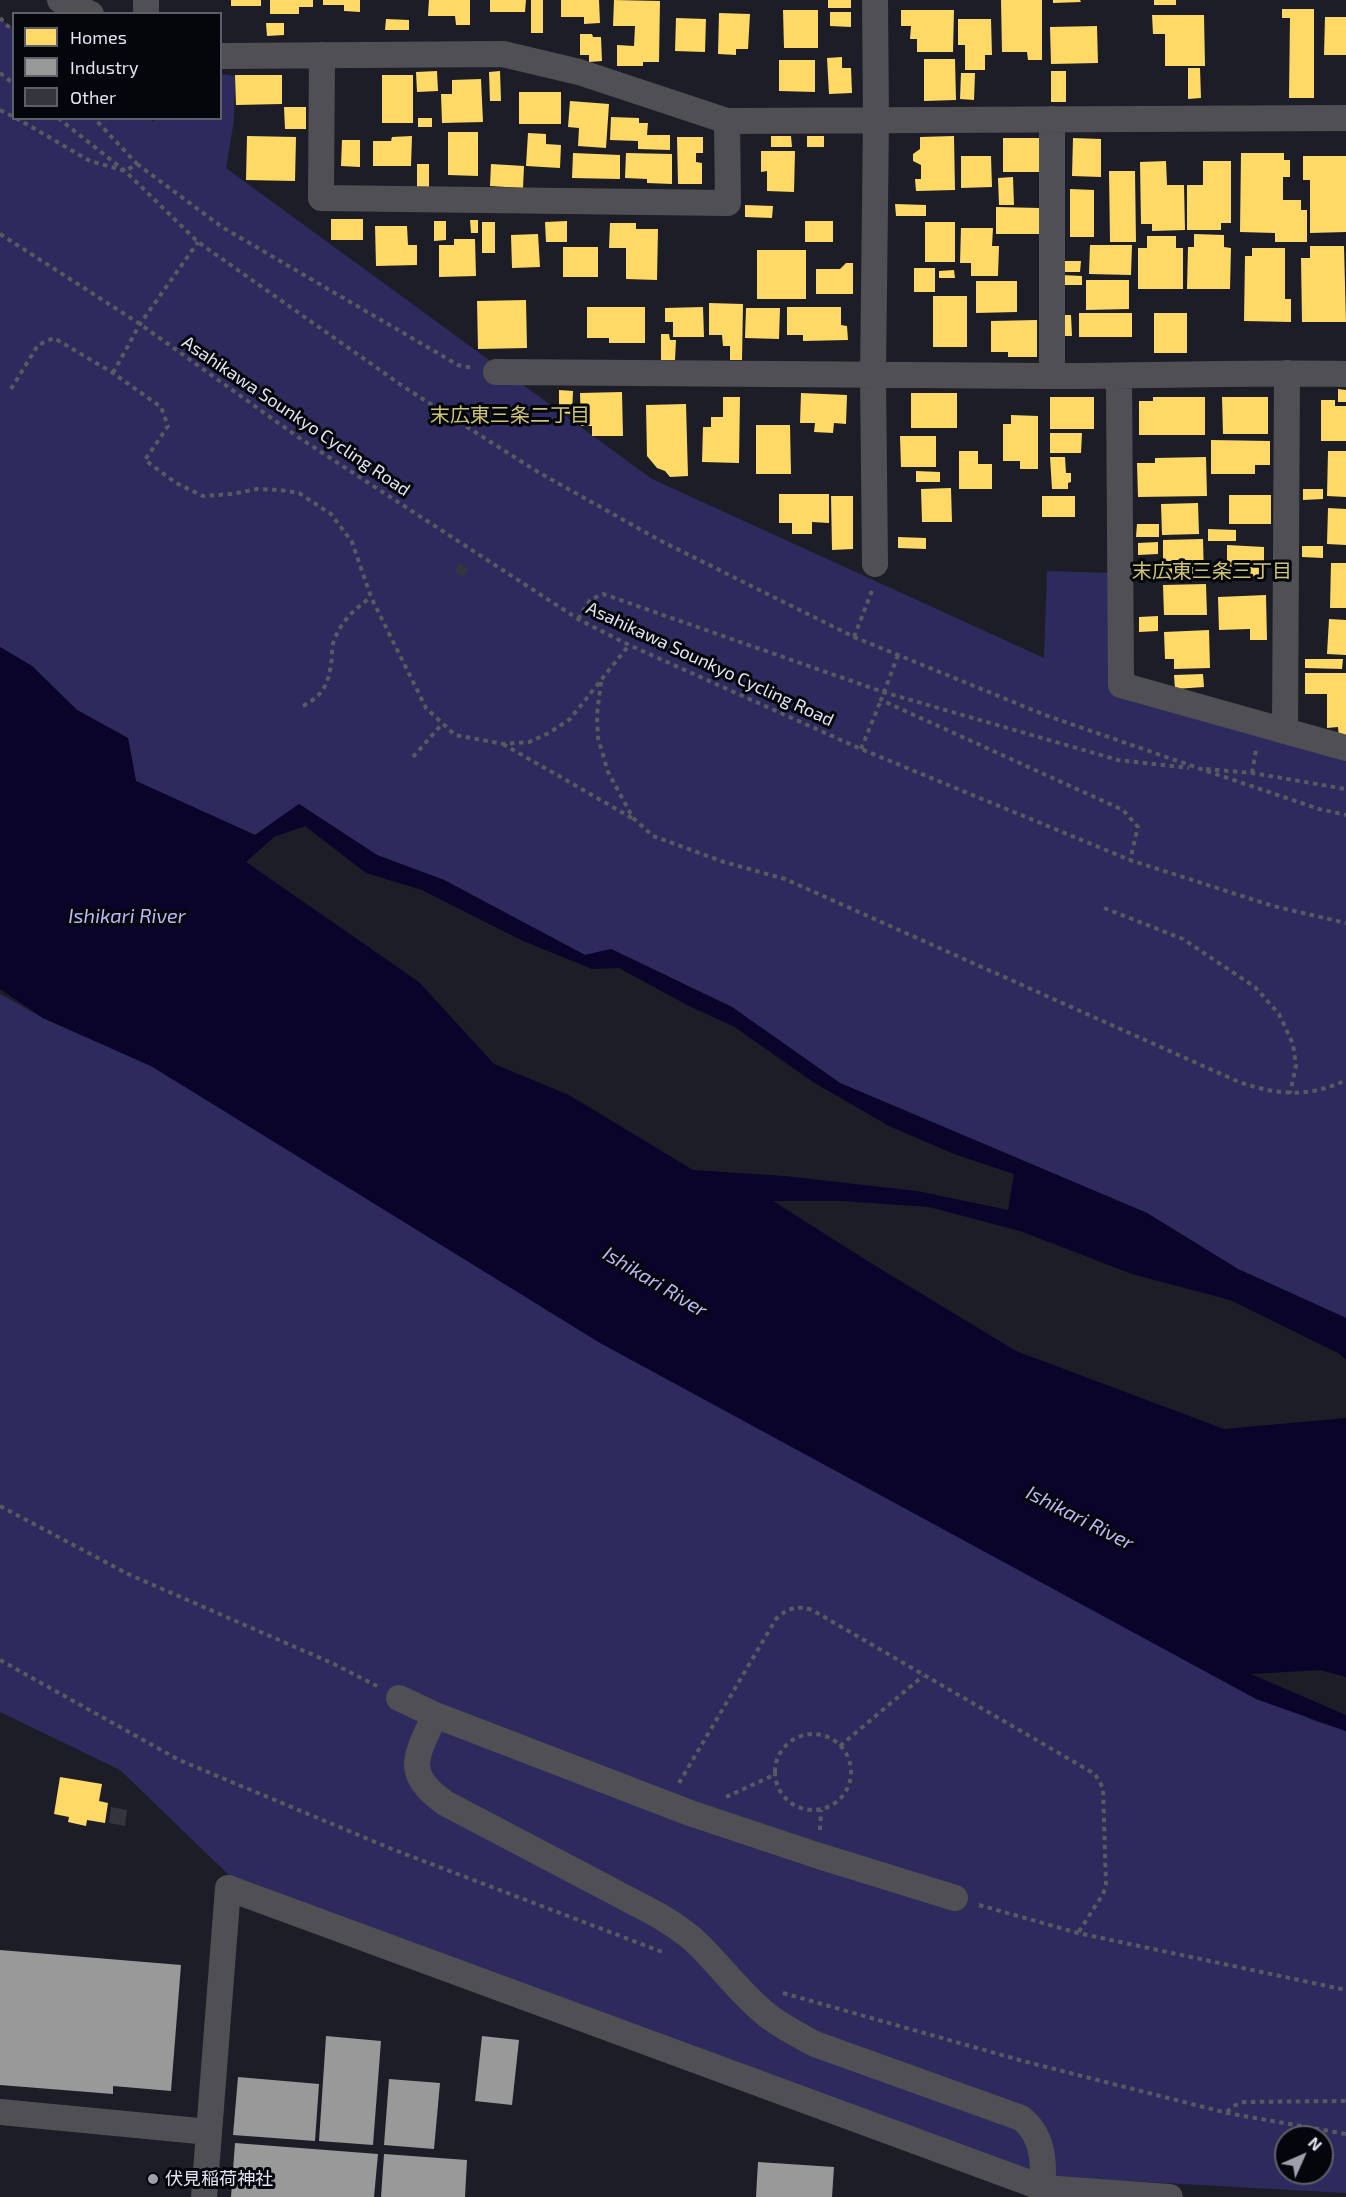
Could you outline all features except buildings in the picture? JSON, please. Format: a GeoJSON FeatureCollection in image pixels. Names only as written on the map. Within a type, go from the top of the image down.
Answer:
{"type":"FeatureCollection","features":[{"type":"Feature","properties":{"kind":"street"},"geometry":{"type":"LineString","coordinates":[[60,0],[87,12]]}},
{"type":"Feature","properties":{"kind":"street"},"geometry":{"type":"LineString","coordinates":[[875,0],[873,376],[875,564]]}},
{"type":"Feature","properties":{"kind":"street"},"geometry":{"type":"LineString","coordinates":[[222,56],[503,54],[579,72],[727,121],[1346,118]]}},
{"type":"Feature","properties":{"kind":"street"},"geometry":{"type":"LineString","coordinates":[[321,55],[321,198],[728,203],[727,121]]}},
{"type":"Feature","properties":{"kind":"street"},"geometry":{"type":"LineString","coordinates":[[1052,119],[1052,376]]}},
{"type":"Feature","properties":{"kind":"street"},"geometry":{"type":"LineString","coordinates":[[496,372],[873,376],[1346,374]]}},
{"type":"Feature","properties":{"kind":"street"},"geometry":{"type":"LineString","coordinates":[[1285,731],[1287,373]]}},
{"type":"Feature","properties":{"kind":"street"},"geometry":{"type":"LineString","coordinates":[[1119,376],[1121,685],[1346,748]]}},
{"type":"Feature","properties":{"kind":"street"},"geometry":{"type":"LineString","coordinates":[[399,1698],[435,1715],[678,1809],[955,1898]]}},
{"type":"Feature","properties":{"kind":"street"},"geometry":{"type":"LineString","coordinates":[[435,1715],[417,1757],[416,1768],[423,1784],[432,1794],[680,1928],[767,2015],[815,2044],[1021,2118],[1031,2126],[1041,2145],[1042,2192]]}},
{"type":"Feature","properties":{"kind":"street"},"geometry":{"type":"LineString","coordinates":[[204,2197],[228,1888],[1042,2192],[1170,2197]]}},
{"type":"Feature","properties":{"kind":"street"},"geometry":{"type":"LineString","coordinates":[[0,2112],[209,2132]]}},
{"type":"Feature","properties":{"kind":"path"},"geometry":{"type":"LineString","coordinates":[[0,18],[12,30]]}},
{"type":"Feature","properties":{"kind":"path"},"geometry":{"type":"LineString","coordinates":[[0,73],[12,82]]}},
{"type":"Feature","properties":{"kind":"path"},"geometry":{"type":"LineString","coordinates":[[19,120],[90,160],[125,171],[137,164]]}},
{"type":"Feature","properties":{"kind":"path"},"geometry":{"type":"LineString","coordinates":[[61,120],[125,171],[198,242],[404,387],[538,472],[661,541],[854,637],[1046,715],[1319,809],[1346,815]]}},
{"type":"Feature","properties":{"kind":"path"},"geometry":{"type":"LineString","coordinates":[[96,120],[137,164],[222,227],[458,365],[496,372]]}},
{"type":"Feature","properties":{"kind":"path","name":"Asahikawa Sounkyo Cycling Road"},"geometry":{"type":"LineString","coordinates":[[0,234],[140,324],[298,437],[578,619],[628,645],[861,749],[1130,860],[1273,906],[1346,923]]}},
{"type":"Feature","properties":{"kind":"path"},"geometry":{"type":"LineString","coordinates":[[113,373],[140,324],[198,242]]}},
{"type":"Feature","properties":{"kind":"path"},"geometry":{"type":"LineString","coordinates":[[11,389],[38,345],[54,338],[113,373],[161,407],[168,426],[144,460],[176,483],[202,496],[232,494],[257,489],[299,493],[331,514],[352,542],[371,597],[413,685],[426,708],[455,735],[503,744],[530,742],[549,733],[570,719],[628,645]]}},
{"type":"Feature","properties":{"kind":"path"},"geometry":{"type":"LineString","coordinates":[[854,637],[873,593]]}},
{"type":"Feature","properties":{"kind":"path"},"geometry":{"type":"LineString","coordinates":[[578,619],[590,600],[603,594],[884,692],[1118,760],[1252,772],[1346,789]]}},
{"type":"Feature","properties":{"kind":"path"},"geometry":{"type":"LineString","coordinates":[[303,706],[318,699],[328,681],[333,641],[342,623],[351,611],[371,597]]}},
{"type":"Feature","properties":{"kind":"path"},"geometry":{"type":"LineString","coordinates":[[861,749],[898,655]]}},
{"type":"Feature","properties":{"kind":"path"},"geometry":{"type":"LineString","coordinates":[[601,681],[597,714],[598,738],[608,772],[633,818]]}},
{"type":"Feature","properties":{"kind":"path"},"geometry":{"type":"LineString","coordinates":[[881,700],[1123,810],[1138,827],[1130,860]]}},
{"type":"Feature","properties":{"kind":"path"},"geometry":{"type":"LineString","coordinates":[[413,757],[442,724]]}},
{"type":"Feature","properties":{"kind":"path"},"geometry":{"type":"LineString","coordinates":[[503,744],[633,818],[653,836],[724,862],[785,879],[1239,1082],[1263,1091],[1290,1093],[1317,1092],[1346,1080]]}},
{"type":"Feature","properties":{"kind":"path"},"geometry":{"type":"LineString","coordinates":[[1104,908],[1183,939],[1255,987],[1279,1014],[1293,1044],[1296,1066],[1290,1093]]}},
{"type":"Feature","properties":{"kind":"path"},"geometry":{"type":"LineString","coordinates":[[0,1506],[129,1574],[334,1664],[399,1698]]}},
{"type":"Feature","properties":{"kind":"path"},"geometry":{"type":"LineString","coordinates":[[678,1809],[776,1619],[782,1612],[803,1607],[812,1610],[1089,1770],[1100,1780],[1103,1788],[1106,1884],[1103,1894],[1078,1933]]}},
{"type":"Feature","properties":{"kind":"path"},"geometry":{"type":"LineString","coordinates":[[840,1746],[923,1676]]}},
{"type":"Feature","properties":{"kind":"path"},"geometry":{"type":"LineString","coordinates":[[817,1734],[830,1738],[847,1755],[851,1766],[848,1789],[841,1799],[821,1810],[808,1811],[795,1807],[781,1793],[774,1775],[776,1762],[782,1750],[791,1740],[804,1735],[817,1734]]}},
{"type":"Feature","properties":{"kind":"path"},"geometry":{"type":"LineString","coordinates":[[678,1809],[774,1775]]}},
{"type":"Feature","properties":{"kind":"path"},"geometry":{"type":"LineString","coordinates":[[955,1898],[1078,1933],[1346,1990]]}},
{"type":"Feature","properties":{"kind":"path"},"geometry":{"type":"LineString","coordinates":[[1227,2113],[1233,2106],[1244,2102],[1346,2101]]}},
{"type":"Feature","properties":{"kind":"shaded area"},"geometry":{"type":"Polygon","coordinates":[[[0,18],[12,28],[12,120],[152,120],[154,122],[154,120],[222,120],[222,74],[235,76],[234,120],[226,168],[652,479],[1044,658],[1047,571],[1113,573],[1117,692],[1346,751],[1346,1318],[1238,1269],[1147,1213],[840,1083],[732,1007],[611,949],[585,955],[444,880],[377,855],[299,804],[255,835],[136,781],[128,738],[77,710],[32,666],[0,647],[0,18]]]}},
{"type":"Feature","properties":{"kind":"shaded area"},"geometry":{"type":"Polygon","coordinates":[[[0,994],[43,1018],[151,1066],[1312,1720],[1346,1731],[1346,2193],[1038,2176],[232,1878],[120,1770],[0,1712],[0,994]]]}},
{"type":"Feature","properties":{"kind":"water","name":"Ishikari River"},"geometry":{"type":"Polygon","coordinates":[[[0,647],[32,666],[77,710],[128,738],[136,781],[255,835],[299,804],[377,855],[444,880],[585,955],[611,949],[732,1007],[840,1083],[1147,1213],[1238,1269],[1346,1318],[1346,1359],[1230,1300],[1132,1274],[1020,1231],[929,1207],[842,1201],[773,1201],[1016,1351],[1224,1429],[1346,1418],[1346,1677],[1320,1670],[1251,1674],[1346,1715],[1346,1731],[1256,1699],[600,1343],[151,1066],[43,1018],[0,989],[0,647]],[[305,826],[274,837],[246,862],[419,982],[494,1064],[569,1095],[693,1170],[785,1176],[917,1191],[1008,1210],[1014,1174],[954,1154],[889,1126],[813,1082],[733,1026],[691,1007],[619,968],[592,969],[521,940],[422,890],[366,873],[305,826]]]}},
{"type":"Feature","properties":{"kind":"place","name":"伏見稲荷神社"},"geometry":{"type":"Point","coordinates":[153,2179]}},
{"type":"Feature","properties":{"kind":"district","name":"末広東三条二丁目"},"geometry":{"type":"Point","coordinates":[510,415]}},
{"type":"Feature","properties":{"kind":"district","name":"末広東三条三丁目"},"geometry":{"type":"Point","coordinates":[1212,571]}}]}
